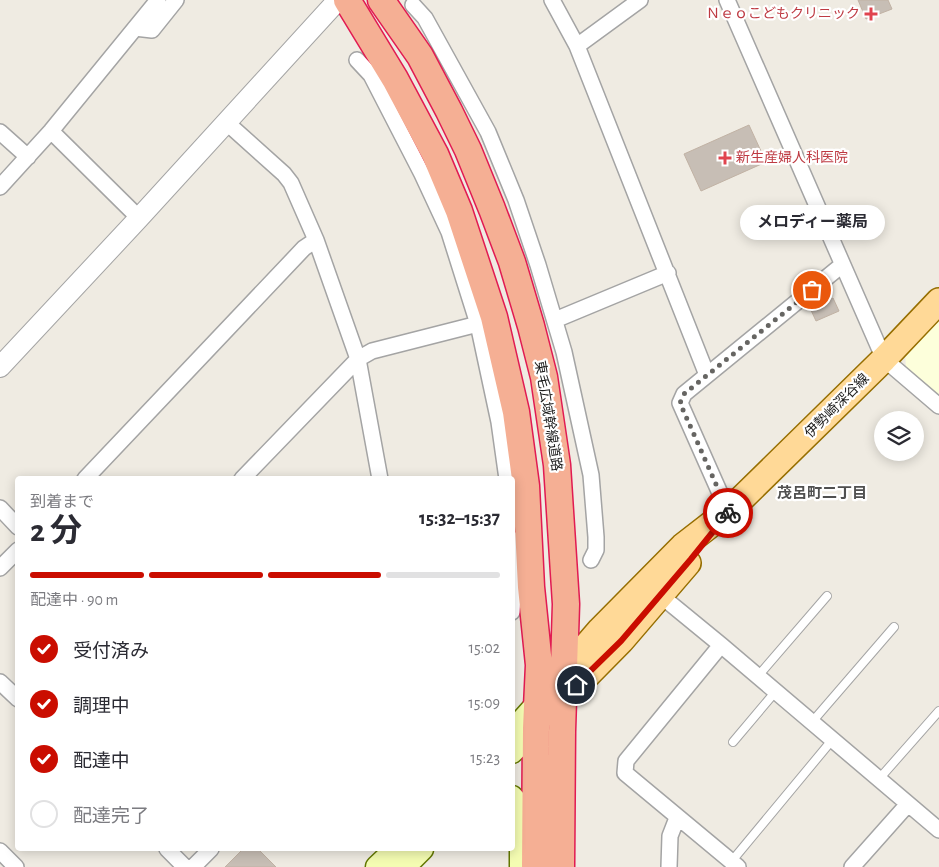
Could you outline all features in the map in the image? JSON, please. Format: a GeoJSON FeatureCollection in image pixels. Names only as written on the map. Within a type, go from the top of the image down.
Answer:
{"type":"FeatureCollection","features":[{"type":"Feature","properties":{"kind":"highway"},"geometry":{"type":"LineString","coordinates":[[347,0],[395,79],[435,154],[454,221],[494,317],[516,412],[526,486],[531,587],[539,665],[528,722],[535,867]]}},
{"type":"Feature","properties":{"kind":"highway","name":"東毛広域幹線道路"},"geometry":{"type":"LineString","coordinates":[[380,0],[420,56],[453,119],[492,209],[512,262],[544,377],[557,465],[566,604],[561,867]]}},
{"type":"Feature","properties":{"kind":"main road","name":"伊勢崎深谷線"},"geometry":{"type":"LineString","coordinates":[[528,722],[564,698],[621,641],[732,508],[884,359],[939,301]]}},
{"type":"Feature","properties":{"kind":"main road","name":"伊勢崎深谷線"},"geometry":{"type":"LineString","coordinates":[[528,722],[565,670],[600,630],[683,546],[732,508]]}},
{"type":"Feature","properties":{"kind":"main road"},"geometry":{"type":"LineString","coordinates":[[515,746],[528,722]]}},
{"type":"Feature","properties":{"kind":"main road"},"geometry":{"type":"LineString","coordinates":[[515,800],[520,806],[521,812],[521,867]]}},
{"type":"Feature","properties":{"kind":"main road"},"geometry":{"type":"LineString","coordinates":[[377,867],[394,851]]}},
{"type":"Feature","properties":{"kind":"street"},"geometry":{"type":"LineString","coordinates":[[0,187],[51,131],[158,0]]}},
{"type":"Feature","properties":{"kind":"street"},"geometry":{"type":"LineString","coordinates":[[135,28],[152,30],[176,0]]}},
{"type":"Feature","properties":{"kind":"street"},"geometry":{"type":"LineString","coordinates":[[0,367],[338,0]]}},
{"type":"Feature","properties":{"kind":"street"},"geometry":{"type":"LineString","coordinates":[[552,0],[577,46],[708,375]]}},
{"type":"Feature","properties":{"kind":"street"},"geometry":{"type":"LineString","coordinates":[[577,46],[640,0]]}},
{"type":"Feature","properties":{"kind":"street"},"geometry":{"type":"LineString","coordinates":[[728,0],[884,359],[939,406]]}},
{"type":"Feature","properties":{"kind":"street"},"geometry":{"type":"LineString","coordinates":[[413,5],[425,18],[488,132],[516,200],[555,320],[564,352],[591,475],[596,538],[596,550],[591,560]]}},
{"type":"Feature","properties":{"kind":"street"},"geometry":{"type":"LineString","coordinates":[[420,56],[459,79]]}},
{"type":"Feature","properties":{"kind":"street"},"geometry":{"type":"LineString","coordinates":[[357,60],[371,75],[422,174],[454,221],[499,422],[507,476]]}},
{"type":"Feature","properties":{"kind":"street"},"geometry":{"type":"LineString","coordinates":[[226,122],[284,174],[291,183],[316,240],[358,359],[379,476]]}},
{"type":"Feature","properties":{"kind":"street"},"geometry":{"type":"LineString","coordinates":[[51,131],[139,218]]}},
{"type":"Feature","properties":{"kind":"street"},"geometry":{"type":"LineString","coordinates":[[0,132],[28,157]]}},
{"type":"Feature","properties":{"kind":"street"},"geometry":{"type":"LineString","coordinates":[[88,476],[304,248],[316,240]]}},
{"type":"Feature","properties":{"kind":"street"},"geometry":{"type":"LineString","coordinates":[[732,508],[723,500],[680,403],[684,394],[842,265]]}},
{"type":"Feature","properties":{"kind":"street"},"geometry":{"type":"LineString","coordinates":[[555,320],[668,273]]}},
{"type":"Feature","properties":{"kind":"street"},"geometry":{"type":"LineString","coordinates":[[245,476],[358,359],[372,351],[478,324]]}},
{"type":"Feature","properties":{"kind":"street"},"geometry":{"type":"LineString","coordinates":[[551,422],[559,408],[568,377]]}},
{"type":"Feature","properties":{"kind":"street"},"geometry":{"type":"LineString","coordinates":[[0,508],[15,524]]}},
{"type":"Feature","properties":{"kind":"street"},"geometry":{"type":"LineString","coordinates":[[0,568],[15,553]]}},
{"type":"Feature","properties":{"kind":"street"},"geometry":{"type":"LineString","coordinates":[[515,563],[531,587]]}},
{"type":"Feature","properties":{"kind":"street"},"geometry":{"type":"LineString","coordinates":[[660,595],[939,830]]}},
{"type":"Feature","properties":{"kind":"street"},"geometry":{"type":"LineString","coordinates":[[721,645],[626,761],[625,773],[734,864]]}},
{"type":"Feature","properties":{"kind":"street"},"geometry":{"type":"LineString","coordinates":[[0,682],[15,696]]}},
{"type":"Feature","properties":{"kind":"street"},"geometry":{"type":"LineString","coordinates":[[852,867],[908,804]]}},
{"type":"Feature","properties":{"kind":"street"},"geometry":{"type":"LineString","coordinates":[[669,867],[670,836],[677,818]]}},
{"type":"Feature","properties":{"kind":"street"},"geometry":{"type":"LineString","coordinates":[[0,851],[16,867]]}},
{"type":"Feature","properties":{"kind":"street"},"geometry":{"type":"LineString","coordinates":[[169,851],[185,867]]}},
{"type":"Feature","properties":{"kind":"street"},"geometry":{"type":"LineString","coordinates":[[193,867],[209,851]]}},
{"type":"Feature","properties":{"kind":"lane"},"geometry":{"type":"LineString","coordinates":[[758,676],[827,596]]}},
{"type":"Feature","properties":{"kind":"lane"},"geometry":{"type":"LineString","coordinates":[[812,722],[894,627]]}},
{"type":"Feature","properties":{"kind":"lane"},"geometry":{"type":"LineString","coordinates":[[733,742],[776,691]]}},
{"type":"Feature","properties":{"kind":"lane"},"geometry":{"type":"LineString","coordinates":[[879,779],[939,711]]}},
{"type":"Feature","properties":{"kind":"lane"},"geometry":{"type":"LineString","coordinates":[[734,864],[833,739]]}},
{"type":"Feature","properties":{"kind":"shaded area"},"geometry":{"type":"Polygon","coordinates":[[[939,312],[939,399],[906,371],[905,349],[939,312]]]}},
{"type":"Feature","properties":{"kind":"building","name":"Ｎｅｏこどもクリニック"},"geometry":{"type":"Polygon","coordinates":[[[858,0],[888,0],[892,9],[866,19],[858,0]]]}},
{"type":"Feature","properties":{"kind":"building","name":"新生産婦人科医院"},"geometry":{"type":"Polygon","coordinates":[[[749,125],[766,162],[701,191],[684,154],[749,125]]]}},
{"type":"Feature","properties":{"kind":"building"},"geometry":{"type":"Polygon","coordinates":[[[833,298],[839,311],[816,321],[810,308],[833,298]]]}},
{"type":"Feature","properties":{"kind":"building"},"geometry":{"type":"Polygon","coordinates":[[[241,851],[260,851],[276,867],[225,867],[241,851]]]}},
{"type":"Feature","properties":{"kind":"way so far"},"geometry":{"type":"LineString","coordinates":[[728,513],[732,508],[723,500],[680,403],[684,394],[812,290]]}},
{"type":"Feature","properties":{"kind":"place","name":"Ｎｅｏこどもクリニック"},"geometry":{"type":"Point","coordinates":[871,14]}},
{"type":"Feature","properties":{"kind":"place","name":"新生産婦人科医院"},"geometry":{"type":"Point","coordinates":[725,158]}},
{"type":"Feature","properties":{"kind":"place","name":"メロディー薬局"},"geometry":{"type":"Point","coordinates":[812,290]}},
{"type":"Feature","properties":{"kind":"district","name":"茂呂町二丁目"},"geometry":{"type":"Point","coordinates":[822,493]}},
{"type":"Feature","properties":{"kind":"route"},"geometry":{"type":"LineString","coordinates":[[576,685],[621,641],[728,513]]}}]}
